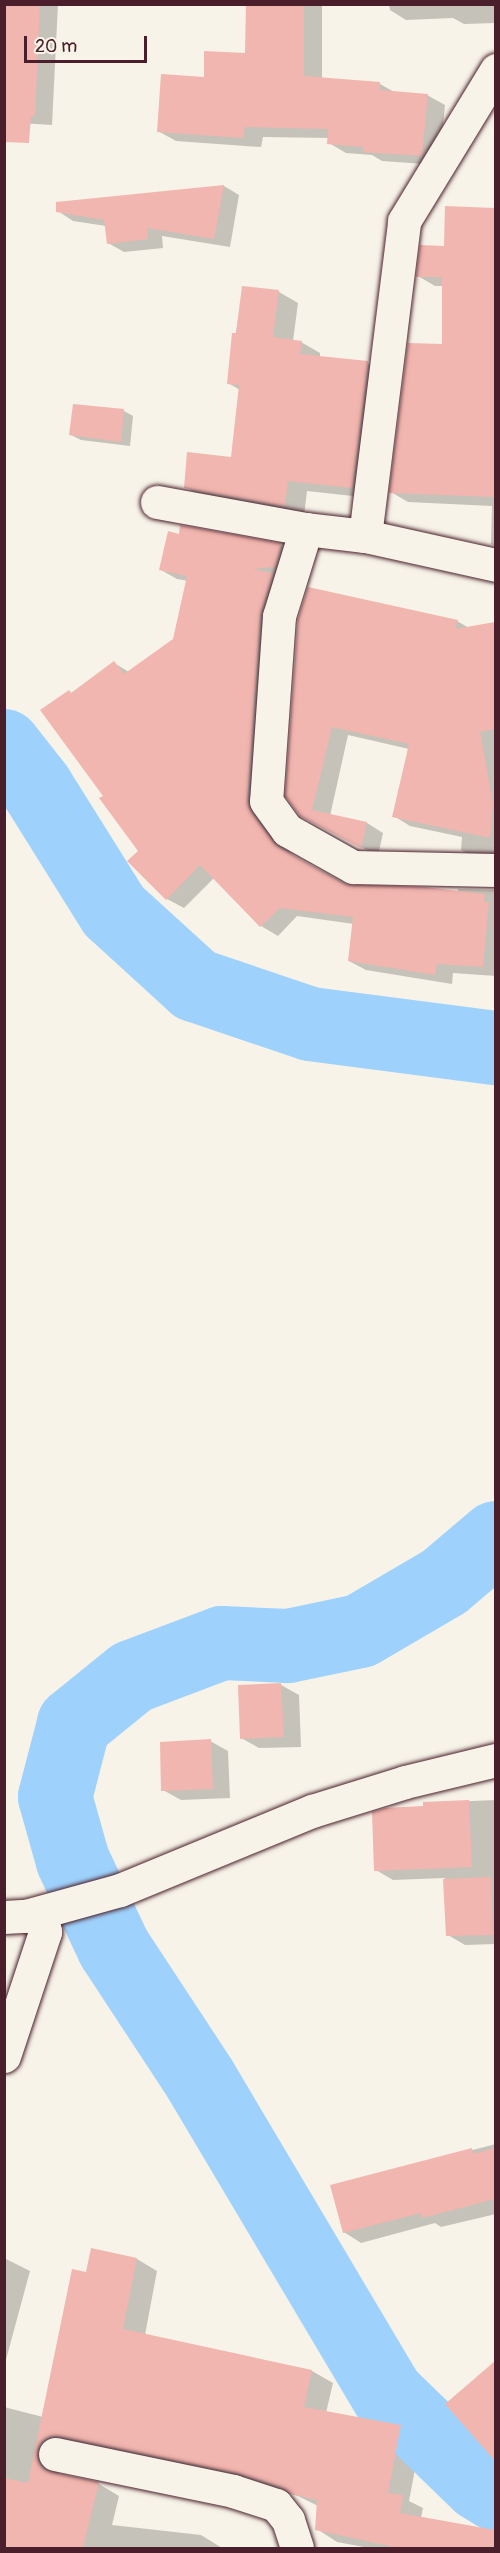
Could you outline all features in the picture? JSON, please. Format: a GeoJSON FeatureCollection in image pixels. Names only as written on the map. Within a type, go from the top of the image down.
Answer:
{"type":"FeatureCollection","features":[{"type":"Feature","properties":{"kind":"street"},"geometry":{"type":"LineString","coordinates":[[364,536],[404,220],[495,70]]}},
{"type":"Feature","properties":{"kind":"street"},"geometry":{"type":"LineString","coordinates":[[157,502],[306,529],[364,536],[495,565]]}},
{"type":"Feature","properties":{"kind":"street"},"geometry":{"type":"LineString","coordinates":[[306,529],[279,616],[266,801],[287,830],[353,867],[495,870]]}},
{"type":"Feature","properties":{"kind":"street"},"geometry":{"type":"LineString","coordinates":[[4,1917],[50,1910],[120,1890],[312,1811],[405,1782],[494,1760]]}},
{"type":"Feature","properties":{"kind":"street"},"geometry":{"type":"LineString","coordinates":[[4,2056],[45,1932],[50,1910]]}},
{"type":"Feature","properties":{"kind":"street"},"geometry":{"type":"LineString","coordinates":[[55,2454],[233,2491],[276,2505],[288,2520],[297,2548]]}},
{"type":"Feature","properties":{"kind":"building"},"geometry":{"type":"Polygon","coordinates":[[[4,4],[40,4],[35,116],[31,116],[29,143],[4,142],[4,4]]]}},
{"type":"Feature","properties":{"kind":"building"},"geometry":{"type":"Polygon","coordinates":[[[246,4],[304,4],[304,76],[380,82],[380,90],[428,94],[422,156],[363,152],[363,147],[327,144],[328,129],[245,127],[243,138],[157,132],[161,74],[204,77],[204,51],[245,53],[246,4]]]}},
{"type":"Feature","properties":{"kind":"building"},"geometry":{"type":"Polygon","coordinates":[[[224,185],[214,239],[147,228],[148,239],[107,244],[104,220],[56,212],[56,202],[224,185]]]}},
{"type":"Feature","properties":{"kind":"building"},"geometry":{"type":"Polygon","coordinates":[[[445,206],[495,208],[495,497],[389,493],[408,343],[442,344],[442,277],[416,277],[420,245],[444,246],[445,206]]]}},
{"type":"Feature","properties":{"kind":"building"},"geometry":{"type":"Polygon","coordinates":[[[242,286],[279,290],[273,337],[302,341],[300,354],[368,361],[352,488],[288,481],[285,506],[184,488],[187,452],[231,457],[239,385],[227,384],[232,333],[236,333],[242,286]]]}},
{"type":"Feature","properties":{"kind":"building"},"geometry":{"type":"Polygon","coordinates":[[[73,404],[124,409],[121,442],[69,435],[73,404]]]}},
{"type":"Feature","properties":{"kind":"building"},"geometry":{"type":"Polygon","coordinates":[[[180,525],[281,543],[275,567],[252,569],[273,573],[260,615],[247,800],[251,812],[277,846],[344,884],[424,887],[485,894],[484,902],[489,902],[483,967],[437,964],[435,975],[348,961],[353,917],[280,908],[260,927],[200,865],[166,900],[127,861],[138,851],[99,798],[103,796],[40,710],[69,690],[71,693],[114,661],[124,674],[173,639],[187,576],[159,570],[168,531],[179,534],[180,525]]]}},
{"type":"Feature","properties":{"kind":"building"},"geometry":{"type":"Polygon","coordinates":[[[308,587],[458,620],[455,629],[495,622],[495,729],[480,732],[493,803],[490,838],[392,817],[409,744],[332,727],[312,810],[367,822],[361,848],[300,816],[285,796],[298,619],[308,587]]]}},
{"type":"Feature","properties":{"kind":"building"},"geometry":{"type":"Polygon","coordinates":[[[281,1683],[284,1737],[240,1739],[238,1685],[281,1683]]]}},
{"type":"Feature","properties":{"kind":"building"},"geometry":{"type":"Polygon","coordinates":[[[211,1739],[213,1789],[161,1791],[160,1742],[211,1739]]]}},
{"type":"Feature","properties":{"kind":"building"},"geometry":{"type":"Polygon","coordinates":[[[469,1800],[472,1867],[374,1871],[372,1812],[385,1808],[423,1806],[423,1802],[469,1800]]]}},
{"type":"Feature","properties":{"kind":"building"},"geometry":{"type":"Polygon","coordinates":[[[491,1877],[493,1935],[446,1936],[443,1879],[491,1877]]]}},
{"type":"Feature","properties":{"kind":"building"},"geometry":{"type":"Polygon","coordinates":[[[472,2148],[473,2154],[495,2148],[495,2199],[422,2218],[421,2213],[343,2233],[330,2185],[472,2148]]]}},
{"type":"Feature","properties":{"kind":"building"},"geometry":{"type":"Polygon","coordinates":[[[91,2248],[137,2258],[123,2329],[312,2370],[304,2407],[401,2425],[388,2493],[403,2495],[400,2513],[495,2530],[495,2548],[399,2548],[315,2530],[317,2500],[291,2494],[282,2487],[237,2473],[49,2436],[41,2442],[37,2451],[37,2459],[42,2468],[99,2482],[83,2548],[4,2548],[4,2478],[28,2483],[72,2269],[86,2272],[91,2248]]]}},
{"type":"Feature","properties":{"kind":"building"},"geometry":{"type":"Polygon","coordinates":[[[495,2361],[495,2461],[445,2404],[495,2361]]]}},
{"type":"Feature","properties":{"kind":"waterway"},"geometry":{"type":"LineString","coordinates":[[4,746],[37,788],[114,911],[195,985],[310,1024],[496,1048]]}},
{"type":"Feature","properties":{"kind":"waterway"},"geometry":{"type":"LineString","coordinates":[[496,1538],[444,1582],[360,1631],[288,1646],[222,1643],[132,1677],[74,1724],[55,1797],[73,1861],[114,1948],[200,2079],[388,2395],[480,2484],[496,2494]]}}]}
